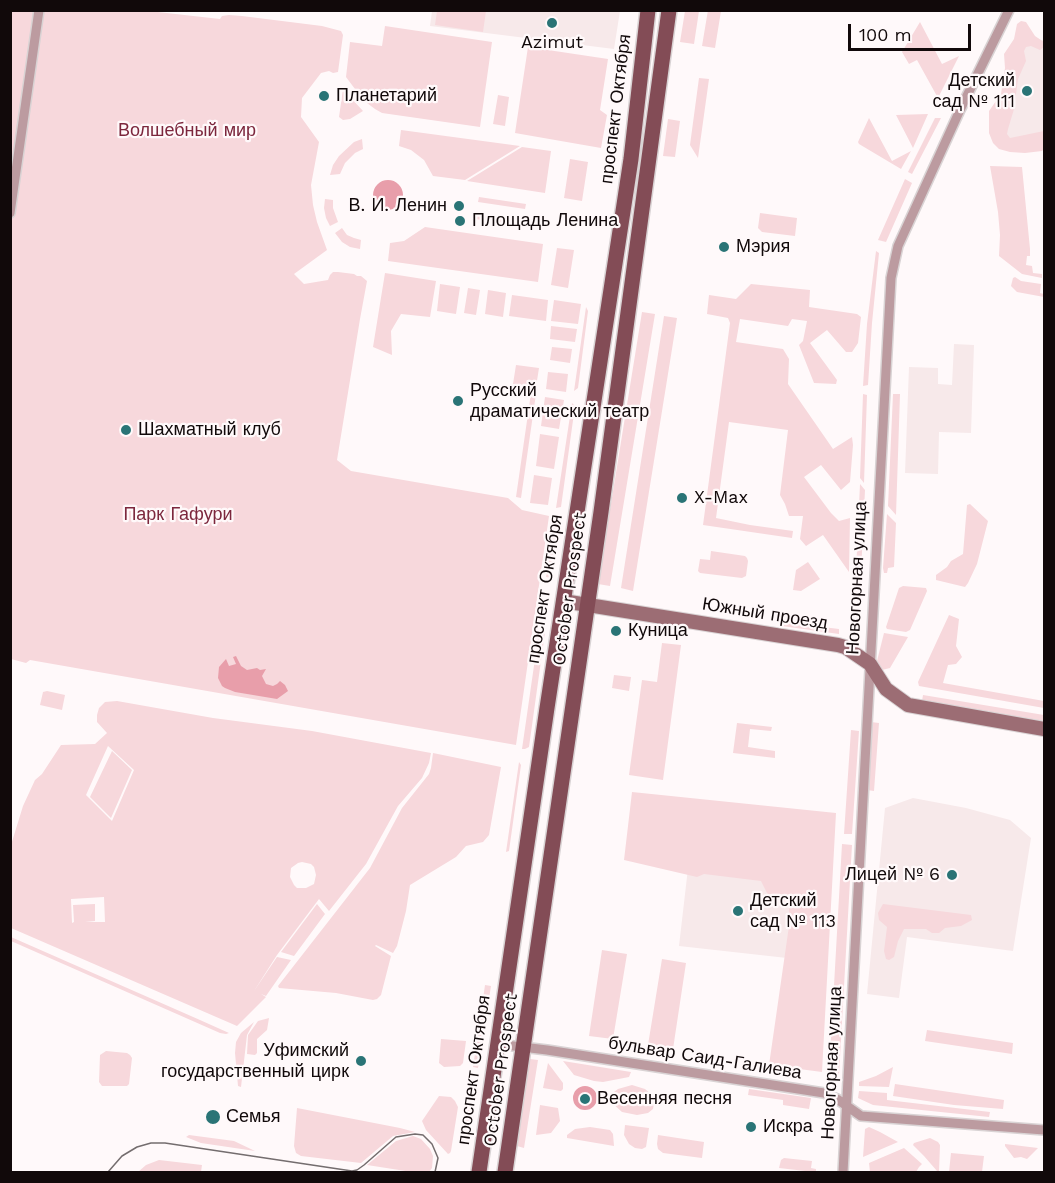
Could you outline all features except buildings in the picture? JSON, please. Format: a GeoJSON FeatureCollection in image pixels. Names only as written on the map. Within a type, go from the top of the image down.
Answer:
{"type":"FeatureCollection","features":[{"type":"Feature","properties":{"kind":"main road","name":"проспект Октября"},"geometry":{"type":"LineString","coordinates":[[479,1173],[631,159],[648,10]]}},
{"type":"Feature","properties":{"kind":"main road","name":"October Prospect"},"geometry":{"type":"LineString","coordinates":[[505,1173],[573,712],[669,10]]}},
{"type":"Feature","properties":{"kind":"main road"},"geometry":{"type":"LineString","coordinates":[[577,508],[601,512]]}},
{"type":"Feature","properties":{"kind":"main road"},"geometry":{"type":"LineString","coordinates":[[547,708],[573,712]]}},
{"type":"Feature","properties":{"kind":"main road"},"geometry":{"type":"LineString","coordinates":[[487,1117],[512,1120]]}},
{"type":"Feature","properties":{"kind":"street"},"geometry":{"type":"LineString","coordinates":[[10,213],[39,10]]}},
{"type":"Feature","properties":{"kind":"street","name":"Новогорная улица"},"geometry":{"type":"LineString","coordinates":[[843,1173],[892,269],[898,246],[1009,10]]}},
{"type":"Feature","properties":{"kind":"street","name":"Южный проезд"},"geometry":{"type":"LineString","coordinates":[[563,601],[830,642],[845,647],[870,664],[886,689],[908,705],[1044,729]]}},
{"type":"Feature","properties":{"kind":"street","name":"бульвар Саид-Галиева"},"geometry":{"type":"LineString","coordinates":[[497,1044],[824,1093],[861,1116],[1044,1130]]}},
{"type":"Feature","properties":{"kind":"shaded area"},"geometry":{"type":"Polygon","coordinates":[[[432,11],[620,11],[614,49],[430,26],[432,11]]]}},
{"type":"Feature","properties":{"kind":"shaded area","name":"Детский сад № 111"},"geometry":{"type":"Polygon","coordinates":[[[1044,40],[1044,138],[997,145],[1021,44],[1044,40]]]}},
{"type":"Feature","properties":{"kind":"shaded area"},"geometry":{"type":"Polygon","coordinates":[[[388,180],[399,184],[403,195],[399,206],[388,210],[377,206],[373,195],[377,184],[388,180]]]}},
{"type":"Feature","properties":{"kind":"shaded area"},"geometry":{"type":"Polygon","coordinates":[[[954,344],[974,345],[971,433],[939,432],[938,474],[905,473],[909,367],[938,368],[938,384],[952,385],[954,344]]]}},
{"type":"Feature","properties":{"kind":"shaded area"},"geometry":{"type":"Polygon","coordinates":[[[236,656],[241,666],[247,670],[266,669],[262,676],[266,684],[273,686],[280,681],[288,691],[277,699],[235,692],[222,686],[218,678],[219,667],[226,659],[229,666],[236,664],[233,657],[236,656]]]}},
{"type":"Feature","properties":{"kind":"shaded area","name":"Лицей № 6"},"geometry":{"type":"Polygon","coordinates":[[[913,798],[966,808],[1010,820],[1031,838],[1013,951],[907,937],[899,998],[867,994],[885,808],[913,798]]]}},
{"type":"Feature","properties":{"kind":"shaded area","name":"Детский сад № 113"},"geometry":{"type":"Polygon","coordinates":[[[693,825],[801,838],[787,958],[679,946],[693,825]]]}},
{"type":"Feature","properties":{"kind":"shaded area"},"geometry":{"type":"Polygon","coordinates":[[[585,1086],[594,1089],[597,1098],[594,1107],[585,1110],[576,1107],[573,1098],[576,1089],[585,1086]]]}},
{"type":"Feature","properties":{"kind":"green space","name":"Парк Гафури"},"geometry":{"type":"Polygon","coordinates":[[[140,10],[220,19],[222,16],[229,15],[242,16],[322,26],[341,31],[343,35],[338,72],[321,73],[302,98],[301,117],[319,142],[311,185],[317,222],[327,250],[294,274],[304,284],[328,280],[333,272],[354,274],[367,281],[337,460],[351,471],[508,498],[522,510],[549,516],[516,745],[30,660],[26,663],[11,659],[11,11],[140,10]]]}},
{"type":"Feature","properties":{"kind":"green space"},"geometry":{"type":"Polygon","coordinates":[[[708,10],[721,11],[715,48],[702,46],[708,10]]]}},
{"type":"Feature","properties":{"kind":"green space"},"geometry":{"type":"Polygon","coordinates":[[[437,11],[486,11],[483,32],[435,25],[437,11]]]}},
{"type":"Feature","properties":{"kind":"green space"},"geometry":{"type":"Polygon","coordinates":[[[685,11],[699,11],[694,44],[680,42],[685,11]]]}},
{"type":"Feature","properties":{"kind":"green space"},"geometry":{"type":"Polygon","coordinates":[[[1021,21],[1026,22],[1035,36],[1044,42],[1044,47],[1040,50],[1031,46],[1026,47],[1024,51],[1026,61],[1018,79],[1014,109],[1007,134],[1010,138],[1044,131],[1044,149],[1025,153],[999,149],[993,143],[989,133],[989,111],[1001,94],[1005,68],[1004,54],[1014,39],[1017,24],[1021,21]]]}},
{"type":"Feature","properties":{"kind":"green space"},"geometry":{"type":"Polygon","coordinates":[[[920,22],[942,64],[959,56],[938,98],[917,60],[909,64],[902,52],[920,22]]]}},
{"type":"Feature","properties":{"kind":"green space"},"geometry":{"type":"Polygon","coordinates":[[[385,26],[492,42],[480,127],[382,113],[367,103],[346,77],[350,42],[382,46],[385,26]]]}},
{"type":"Feature","properties":{"kind":"green space"},"geometry":{"type":"Polygon","coordinates":[[[528,47],[608,59],[600,110],[607,115],[601,148],[515,133],[528,47]]]}},
{"type":"Feature","properties":{"kind":"green space"},"geometry":{"type":"Polygon","coordinates":[[[699,78],[709,79],[698,158],[690,145],[699,78]]]}},
{"type":"Feature","properties":{"kind":"green space"},"geometry":{"type":"Polygon","coordinates":[[[343,89],[363,111],[350,119],[343,120],[339,117],[343,89]]]}},
{"type":"Feature","properties":{"kind":"green space"},"geometry":{"type":"Polygon","coordinates":[[[498,95],[509,97],[505,126],[493,124],[498,95]]]}},
{"type":"Feature","properties":{"kind":"green space"},"geometry":{"type":"Polygon","coordinates":[[[928,114],[913,148],[896,115],[928,114]]]}},
{"type":"Feature","properties":{"kind":"green space"},"geometry":{"type":"Polygon","coordinates":[[[869,118],[892,161],[911,151],[901,169],[859,144],[869,118]]]}},
{"type":"Feature","properties":{"kind":"green space"},"geometry":{"type":"Polygon","coordinates":[[[935,118],[941,118],[912,174],[908,172],[935,118]]]}},
{"type":"Feature","properties":{"kind":"green space"},"geometry":{"type":"Polygon","coordinates":[[[668,119],[680,121],[675,157],[663,156],[668,119]]]}},
{"type":"Feature","properties":{"kind":"green space"},"geometry":{"type":"Polygon","coordinates":[[[401,130],[520,146],[465,180],[433,176],[424,160],[411,150],[399,146],[401,130]]]}},
{"type":"Feature","properties":{"kind":"green space"},"geometry":{"type":"Polygon","coordinates":[[[362,139],[363,149],[345,163],[340,174],[330,175],[339,156],[354,142],[362,139]]]}},
{"type":"Feature","properties":{"kind":"green space"},"geometry":{"type":"Polygon","coordinates":[[[522,147],[551,151],[545,193],[467,181],[522,147]]]}},
{"type":"Feature","properties":{"kind":"green space"},"geometry":{"type":"Polygon","coordinates":[[[570,159],[588,162],[582,201],[564,198],[570,159]]]}},
{"type":"Feature","properties":{"kind":"green space"},"geometry":{"type":"Polygon","coordinates":[[[990,166],[1022,167],[1030,249],[1026,265],[1032,266],[1033,273],[1042,274],[1042,278],[1022,274],[999,256],[998,212],[990,166]]]}},
{"type":"Feature","properties":{"kind":"green space"},"geometry":{"type":"Polygon","coordinates":[[[905,179],[912,183],[886,242],[878,240],[905,179]]]}},
{"type":"Feature","properties":{"kind":"green space"},"geometry":{"type":"Polygon","coordinates":[[[479,197],[526,204],[525,209],[478,202],[479,197]]]}},
{"type":"Feature","properties":{"kind":"green space"},"geometry":{"type":"Polygon","coordinates":[[[325,199],[333,200],[338,222],[330,226],[324,208],[325,199]]]}},
{"type":"Feature","properties":{"kind":"green space"},"geometry":{"type":"Polygon","coordinates":[[[760,213],[797,218],[795,236],[762,232],[758,228],[760,213]]]}},
{"type":"Feature","properties":{"kind":"green space"},"geometry":{"type":"Polygon","coordinates":[[[476,214],[524,221],[523,226],[475,219],[476,214]]]}},
{"type":"Feature","properties":{"kind":"green space"},"geometry":{"type":"Polygon","coordinates":[[[425,227],[543,244],[538,282],[388,261],[390,243],[404,241],[425,227]]]}},
{"type":"Feature","properties":{"kind":"green space"},"geometry":{"type":"Polygon","coordinates":[[[342,228],[347,235],[361,240],[360,249],[342,242],[335,233],[342,228]]]}},
{"type":"Feature","properties":{"kind":"green space"},"geometry":{"type":"Polygon","coordinates":[[[557,248],[574,250],[568,288],[551,285],[557,248]]]}},
{"type":"Feature","properties":{"kind":"green space"},"geometry":{"type":"Polygon","coordinates":[[[876,251],[879,253],[868,385],[863,386],[867,324],[876,251]]]}},
{"type":"Feature","properties":{"kind":"green space"},"geometry":{"type":"Polygon","coordinates":[[[385,273],[436,281],[430,317],[401,314],[391,331],[392,355],[373,347],[385,273]]]}},
{"type":"Feature","properties":{"kind":"green space"},"geometry":{"type":"Polygon","coordinates":[[[1015,277],[1021,281],[1041,284],[1040,293],[1044,294],[1044,297],[1017,292],[1011,286],[1015,277]]]}},
{"type":"Feature","properties":{"kind":"green space"},"geometry":{"type":"Polygon","coordinates":[[[440,284],[460,287],[456,314],[437,311],[440,284]]]}},
{"type":"Feature","properties":{"kind":"green space"},"geometry":{"type":"Polygon","coordinates":[[[751,284],[810,290],[809,307],[857,314],[861,317],[858,343],[852,352],[846,352],[827,330],[810,343],[837,380],[836,384],[814,383],[799,345],[803,341],[807,321],[792,319],[788,326],[740,319],[736,342],[783,349],[789,359],[788,384],[833,449],[852,437],[850,482],[841,490],[821,465],[804,477],[839,521],[850,518],[849,572],[823,535],[806,546],[800,539],[803,516],[789,516],[780,495],[788,430],[729,422],[716,518],[793,531],[792,538],[703,525],[730,323],[728,318],[707,314],[709,295],[736,299],[751,284]]]}},
{"type":"Feature","properties":{"kind":"green space"},"geometry":{"type":"Polygon","coordinates":[[[468,288],[480,290],[476,315],[464,313],[468,288]]]}},
{"type":"Feature","properties":{"kind":"green space"},"geometry":{"type":"Polygon","coordinates":[[[488,290],[506,293],[503,317],[485,314],[488,290]]]}},
{"type":"Feature","properties":{"kind":"green space"},"geometry":{"type":"Polygon","coordinates":[[[512,295],[548,300],[546,321],[509,316],[512,295]]]}},
{"type":"Feature","properties":{"kind":"green space"},"geometry":{"type":"Polygon","coordinates":[[[554,300],[581,304],[578,324],[551,321],[554,300]]]}},
{"type":"Feature","properties":{"kind":"green space"},"geometry":{"type":"Polygon","coordinates":[[[586,307],[588,311],[578,388],[574,391],[586,307]]]}},
{"type":"Feature","properties":{"kind":"green space"},"geometry":{"type":"Polygon","coordinates":[[[642,312],[655,314],[610,586],[598,584],[642,312]]]}},
{"type":"Feature","properties":{"kind":"green space"},"geometry":{"type":"Polygon","coordinates":[[[664,316],[677,318],[633,591],[621,588],[664,316]]]}},
{"type":"Feature","properties":{"kind":"green space"},"geometry":{"type":"Polygon","coordinates":[[[551,326],[577,329],[575,342],[550,339],[551,326]]]}},
{"type":"Feature","properties":{"kind":"green space"},"geometry":{"type":"Polygon","coordinates":[[[552,347],[572,349],[570,363],[550,360],[552,347]]]}},
{"type":"Feature","properties":{"kind":"green space"},"geometry":{"type":"Polygon","coordinates":[[[516,365],[539,368],[536,387],[513,384],[516,365]]]}},
{"type":"Feature","properties":{"kind":"green space"},"geometry":{"type":"Polygon","coordinates":[[[548,372],[568,374],[566,392],[546,389],[548,372]]]}},
{"type":"Feature","properties":{"kind":"green space"},"geometry":{"type":"Polygon","coordinates":[[[531,393],[536,394],[521,498],[516,497],[531,393]]]}},
{"type":"Feature","properties":{"kind":"green space"},"geometry":{"type":"Polygon","coordinates":[[[863,394],[867,395],[864,483],[860,478],[863,394]]]}},
{"type":"Feature","properties":{"kind":"green space"},"geometry":{"type":"Polygon","coordinates":[[[893,394],[900,394],[896,515],[888,506],[893,394]]]}},
{"type":"Feature","properties":{"kind":"green space"},"geometry":{"type":"Polygon","coordinates":[[[545,397],[564,400],[559,429],[541,426],[545,397]]]}},
{"type":"Feature","properties":{"kind":"green space"},"geometry":{"type":"Polygon","coordinates":[[[572,403],[575,406],[561,507],[556,508],[572,403]]]}},
{"type":"Feature","properties":{"kind":"green space"},"geometry":{"type":"Polygon","coordinates":[[[540,434],[559,437],[554,469],[536,466],[540,434]]]}},
{"type":"Feature","properties":{"kind":"green space"},"geometry":{"type":"Polygon","coordinates":[[[534,475],[552,478],[548,505],[530,503],[534,475]]]}},
{"type":"Feature","properties":{"kind":"green space"},"geometry":{"type":"Polygon","coordinates":[[[860,484],[865,490],[860,594],[855,593],[860,484]]]}},
{"type":"Feature","properties":{"kind":"green space"},"geometry":{"type":"Polygon","coordinates":[[[970,504],[988,521],[977,564],[965,587],[936,580],[936,575],[951,561],[963,554],[967,505],[970,504]]]}},
{"type":"Feature","properties":{"kind":"green space"},"geometry":{"type":"Polygon","coordinates":[[[887,514],[896,523],[894,567],[888,568],[887,573],[884,573],[883,568],[887,514]]]}},
{"type":"Feature","properties":{"kind":"green space"},"geometry":{"type":"Polygon","coordinates":[[[555,520],[561,521],[552,578],[546,577],[555,520]]]}},
{"type":"Feature","properties":{"kind":"green space"},"geometry":{"type":"Polygon","coordinates":[[[711,551],[745,556],[748,561],[746,576],[742,578],[700,573],[698,571],[700,559],[710,560],[711,551]]]}},
{"type":"Feature","properties":{"kind":"green space"},"geometry":{"type":"Polygon","coordinates":[[[808,562],[820,579],[801,591],[793,590],[796,570],[808,562]]]}},
{"type":"Feature","properties":{"kind":"green space"},"geometry":{"type":"Polygon","coordinates":[[[903,586],[926,588],[927,591],[910,630],[906,632],[886,627],[899,588],[903,586]]]}},
{"type":"Feature","properties":{"kind":"green space"},"geometry":{"type":"Polygon","coordinates":[[[949,615],[959,619],[956,646],[962,657],[956,664],[948,665],[943,683],[1044,701],[1044,708],[919,686],[918,682],[949,615]]]}},
{"type":"Feature","properties":{"kind":"green space"},"geometry":{"type":"Polygon","coordinates":[[[782,622],[839,629],[839,634],[782,626],[782,622]]]}},
{"type":"Feature","properties":{"kind":"green space"},"geometry":{"type":"Polygon","coordinates":[[[539,631],[545,632],[529,747],[522,749],[539,631]]]}},
{"type":"Feature","properties":{"kind":"green space"},"geometry":{"type":"Polygon","coordinates":[[[884,633],[908,637],[890,668],[882,670],[877,661],[884,633]]]}},
{"type":"Feature","properties":{"kind":"green space"},"geometry":{"type":"Polygon","coordinates":[[[662,643],[681,645],[663,780],[629,775],[642,680],[657,682],[662,643]]]}},
{"type":"Feature","properties":{"kind":"green space"},"geometry":{"type":"Polygon","coordinates":[[[614,675],[631,677],[629,691],[612,688],[614,675]]]}},
{"type":"Feature","properties":{"kind":"green space"},"geometry":{"type":"Polygon","coordinates":[[[43,692],[65,695],[62,710],[40,705],[43,692]]]}},
{"type":"Feature","properties":{"kind":"green space"},"geometry":{"type":"Polygon","coordinates":[[[923,695],[1044,715],[1044,721],[922,701],[923,695]]]}},
{"type":"Feature","properties":{"kind":"green space"},"geometry":{"type":"Polygon","coordinates":[[[117,701],[213,718],[312,731],[431,753],[422,778],[398,806],[366,864],[329,911],[319,899],[277,955],[254,991],[277,957],[291,960],[266,996],[261,994],[266,997],[237,1026],[11,928],[11,845],[23,806],[35,780],[42,774],[61,745],[95,744],[107,733],[97,722],[99,708],[105,702],[117,701]],[[108,746],[86,795],[112,821],[134,770],[108,746]],[[298,863],[291,868],[290,877],[294,885],[297,888],[306,888],[314,884],[316,875],[314,867],[311,864],[298,863]],[[104,897],[71,899],[72,923],[74,922],[73,905],[95,904],[95,921],[85,922],[105,922],[104,897]]]}},
{"type":"Feature","properties":{"kind":"green space"},"geometry":{"type":"Polygon","coordinates":[[[871,722],[879,723],[874,791],[867,790],[871,722]]]}},
{"type":"Feature","properties":{"kind":"green space"},"geometry":{"type":"Polygon","coordinates":[[[737,723],[772,727],[771,731],[750,729],[748,747],[775,751],[775,758],[733,753],[737,723]]]}},
{"type":"Feature","properties":{"kind":"green space"},"geometry":{"type":"Polygon","coordinates":[[[851,730],[859,731],[852,834],[844,834],[851,730]]]}},
{"type":"Feature","properties":{"kind":"green space"},"geometry":{"type":"Polygon","coordinates":[[[112,751],[132,770],[111,818],[90,797],[112,751]]]}},
{"type":"Feature","properties":{"kind":"green space"},"geometry":{"type":"Polygon","coordinates":[[[433,753],[501,767],[489,835],[483,842],[466,846],[456,857],[410,885],[406,911],[393,953],[375,946],[391,956],[381,995],[377,999],[279,988],[278,986],[370,868],[402,808],[429,774],[433,753]]]}},
{"type":"Feature","properties":{"kind":"green space"},"geometry":{"type":"Polygon","coordinates":[[[519,762],[521,765],[509,851],[506,852],[519,762]]]}},
{"type":"Feature","properties":{"kind":"green space"},"geometry":{"type":"Polygon","coordinates":[[[632,792],[836,813],[822,1072],[769,1065],[789,926],[789,907],[776,904],[769,897],[761,881],[704,874],[697,877],[624,860],[632,792]]]}},
{"type":"Feature","properties":{"kind":"green space"},"geometry":{"type":"Polygon","coordinates":[[[842,844],[852,845],[839,1075],[829,1074],[842,844]]]}},
{"type":"Feature","properties":{"kind":"green space"},"geometry":{"type":"Polygon","coordinates":[[[317,904],[325,914],[294,956],[281,952],[317,904]]]}},
{"type":"Feature","properties":{"kind":"green space"},"geometry":{"type":"Polygon","coordinates":[[[883,904],[971,915],[972,920],[961,926],[945,928],[939,933],[932,933],[926,929],[904,929],[894,957],[889,960],[886,959],[884,951],[887,927],[879,920],[878,913],[883,904]]]}},
{"type":"Feature","properties":{"kind":"green space"},"geometry":{"type":"Polygon","coordinates":[[[11,937],[229,1033],[220,1033],[11,941],[11,937]]]}},
{"type":"Feature","properties":{"kind":"green space"},"geometry":{"type":"Polygon","coordinates":[[[602,950],[627,954],[613,1039],[589,1036],[602,950]]]}},
{"type":"Feature","properties":{"kind":"green space"},"geometry":{"type":"Polygon","coordinates":[[[662,959],[686,963],[673,1049],[648,1045],[662,959]]]}},
{"type":"Feature","properties":{"kind":"green space"},"geometry":{"type":"Polygon","coordinates":[[[485,985],[491,986],[478,1068],[473,1067],[485,985]]]}},
{"type":"Feature","properties":{"kind":"green space"},"geometry":{"type":"Polygon","coordinates":[[[269,1018],[267,1030],[257,1039],[257,1053],[247,1054],[248,1035],[258,1021],[269,1018]]]}},
{"type":"Feature","properties":{"kind":"green space"},"geometry":{"type":"Polygon","coordinates":[[[254,1022],[247,1035],[241,1087],[238,1086],[236,1042],[241,1033],[254,1022]]]}},
{"type":"Feature","properties":{"kind":"green space"},"geometry":{"type":"Polygon","coordinates":[[[927,1030],[1013,1043],[1012,1054],[925,1041],[927,1030]]]}},
{"type":"Feature","properties":{"kind":"green space"},"geometry":{"type":"Polygon","coordinates":[[[441,1039],[466,1041],[463,1063],[460,1066],[444,1067],[439,1063],[441,1039]]]}},
{"type":"Feature","properties":{"kind":"green space"},"geometry":{"type":"Polygon","coordinates":[[[106,1051],[127,1053],[132,1058],[127,1086],[102,1086],[99,1082],[100,1055],[106,1051]]]}},
{"type":"Feature","properties":{"kind":"green space"},"geometry":{"type":"Polygon","coordinates":[[[530,1059],[538,1060],[524,1148],[517,1146],[530,1059]]]}},
{"type":"Feature","properties":{"kind":"green space"},"geometry":{"type":"Polygon","coordinates":[[[563,1061],[631,1072],[629,1077],[603,1082],[594,1081],[574,1075],[563,1061]]]}},
{"type":"Feature","properties":{"kind":"green space"},"geometry":{"type":"Polygon","coordinates":[[[548,1063],[563,1083],[561,1091],[543,1088],[548,1063]]]}},
{"type":"Feature","properties":{"kind":"green space"},"geometry":{"type":"Polygon","coordinates":[[[893,1067],[889,1087],[859,1086],[859,1082],[893,1067]]]}},
{"type":"Feature","properties":{"kind":"green space"},"geometry":{"type":"Polygon","coordinates":[[[895,1084],[1004,1100],[1003,1109],[893,1096],[895,1084]]]}},
{"type":"Feature","properties":{"kind":"green space"},"geometry":{"type":"Polygon","coordinates":[[[632,1085],[645,1089],[653,1096],[653,1109],[648,1113],[637,1115],[622,1112],[611,1102],[611,1094],[618,1089],[632,1085]]]}},
{"type":"Feature","properties":{"kind":"green space"},"geometry":{"type":"Polygon","coordinates":[[[749,1089],[811,1098],[809,1109],[783,1105],[783,1100],[748,1095],[749,1089]]]}},
{"type":"Feature","properties":{"kind":"green space"},"geometry":{"type":"Polygon","coordinates":[[[859,1091],[887,1093],[887,1100],[990,1112],[989,1117],[873,1105],[858,1098],[859,1091]]]}},
{"type":"Feature","properties":{"kind":"green space"},"geometry":{"type":"Polygon","coordinates":[[[439,1096],[451,1097],[458,1107],[451,1151],[448,1154],[426,1130],[422,1121],[439,1096]]]}},
{"type":"Feature","properties":{"kind":"green space"},"geometry":{"type":"Polygon","coordinates":[[[467,1102],[474,1118],[473,1125],[466,1124],[465,1133],[471,1134],[469,1146],[461,1145],[467,1102]]]}},
{"type":"Feature","properties":{"kind":"green space"},"geometry":{"type":"Polygon","coordinates":[[[540,1105],[558,1108],[560,1121],[551,1133],[536,1135],[540,1105]]]}},
{"type":"Feature","properties":{"kind":"green space"},"geometry":{"type":"Polygon","coordinates":[[[297,1108],[415,1132],[393,1136],[361,1163],[301,1156],[296,1153],[294,1146],[297,1108]]]}},
{"type":"Feature","properties":{"kind":"green space"},"geometry":{"type":"Polygon","coordinates":[[[625,1125],[649,1128],[646,1147],[635,1148],[629,1144],[624,1135],[625,1125]]]}},
{"type":"Feature","properties":{"kind":"green space"},"geometry":{"type":"Polygon","coordinates":[[[590,1127],[610,1130],[613,1134],[614,1146],[567,1138],[567,1135],[575,1129],[590,1127]]]}},
{"type":"Feature","properties":{"kind":"green space"},"geometry":{"type":"Polygon","coordinates":[[[869,1127],[898,1142],[863,1157],[865,1129],[869,1127]]]}},
{"type":"Feature","properties":{"kind":"green space"},"geometry":{"type":"Polygon","coordinates":[[[189,1135],[234,1141],[255,1151],[201,1143],[186,1137],[189,1135]]]}},
{"type":"Feature","properties":{"kind":"green space"},"geometry":{"type":"Polygon","coordinates":[[[658,1135],[704,1142],[702,1158],[663,1153],[658,1149],[658,1135]]]}},
{"type":"Feature","properties":{"kind":"green space"},"geometry":{"type":"Polygon","coordinates":[[[413,1136],[421,1139],[430,1149],[433,1156],[432,1168],[429,1172],[412,1172],[367,1165],[396,1141],[413,1136]]]}},
{"type":"Feature","properties":{"kind":"green space"},"geometry":{"type":"Polygon","coordinates":[[[930,1138],[940,1145],[939,1171],[913,1145],[930,1138]]]}},
{"type":"Feature","properties":{"kind":"green space"},"geometry":{"type":"Polygon","coordinates":[[[1005,1144],[1038,1148],[1027,1159],[1014,1158],[1005,1144]]]}},
{"type":"Feature","properties":{"kind":"green space"},"geometry":{"type":"Polygon","coordinates":[[[904,1148],[922,1164],[916,1172],[870,1172],[869,1163],[904,1148]]]}},
{"type":"Feature","properties":{"kind":"green space"},"geometry":{"type":"Polygon","coordinates":[[[951,1153],[984,1156],[982,1172],[949,1172],[951,1153]]]}},
{"type":"Feature","properties":{"kind":"green space"},"geometry":{"type":"Polygon","coordinates":[[[784,1158],[812,1161],[811,1168],[816,1171],[779,1168],[784,1158]]]}},
{"type":"Feature","properties":{"kind":"green space"},"geometry":{"type":"Polygon","coordinates":[[[159,1160],[202,1165],[201,1172],[138,1172],[146,1165],[159,1160]]]}},
{"type":"Feature","properties":{"kind":"tram line"},"geometry":{"type":"LineString","coordinates":[[108,1172],[122,1156],[137,1147],[151,1143],[165,1143],[352,1171],[364,1165],[396,1137],[415,1134],[423,1135],[432,1144],[438,1158],[435,1172]]}},
{"type":"Feature","properties":{"kind":"place","name":"Azimut"},"geometry":{"type":"Point","coordinates":[552,23]}},
{"type":"Feature","properties":{"kind":"place","name":"Детский сад № 111"},"geometry":{"type":"Point","coordinates":[1027,91]}},
{"type":"Feature","properties":{"kind":"place","name":"Планетарий"},"geometry":{"type":"Point","coordinates":[324,96]}},
{"type":"Feature","properties":{"kind":"place","name":"В. И. Ленин"},"geometry":{"type":"Point","coordinates":[459,206]}},
{"type":"Feature","properties":{"kind":"place","name":"Площадь Ленина"},"geometry":{"type":"Point","coordinates":[460,221]}},
{"type":"Feature","properties":{"kind":"place","name":"Мэрия"},"geometry":{"type":"Point","coordinates":[724,247]}},
{"type":"Feature","properties":{"kind":"place","name":"Русский драматический театр"},"geometry":{"type":"Point","coordinates":[458,401]}},
{"type":"Feature","properties":{"kind":"place","name":"Шахматный клуб"},"geometry":{"type":"Point","coordinates":[126,430]}},
{"type":"Feature","properties":{"kind":"place","name":"X-Max"},"geometry":{"type":"Point","coordinates":[682,498]}},
{"type":"Feature","properties":{"kind":"place","name":"Куница"},"geometry":{"type":"Point","coordinates":[616,631]}},
{"type":"Feature","properties":{"kind":"place","name":"Лицей № 6"},"geometry":{"type":"Point","coordinates":[952,875]}},
{"type":"Feature","properties":{"kind":"place","name":"Детский сад № 113"},"geometry":{"type":"Point","coordinates":[738,911]}},
{"type":"Feature","properties":{"kind":"place","name":"Уфимский государственный цирк"},"geometry":{"type":"Point","coordinates":[361,1061]}},
{"type":"Feature","properties":{"kind":"place","name":"Весенняя песня"},"geometry":{"type":"Point","coordinates":[585,1099]}},
{"type":"Feature","properties":{"kind":"place","name":"Семья"},"geometry":{"type":"Point","coordinates":[213,1117]}},
{"type":"Feature","properties":{"kind":"place","name":"Искра"},"geometry":{"type":"Point","coordinates":[751,1127]}},
{"type":"Feature","properties":{"kind":"park label","name":"Волшебный мир"},"geometry":{"type":"Point","coordinates":[187,131]}}]}
